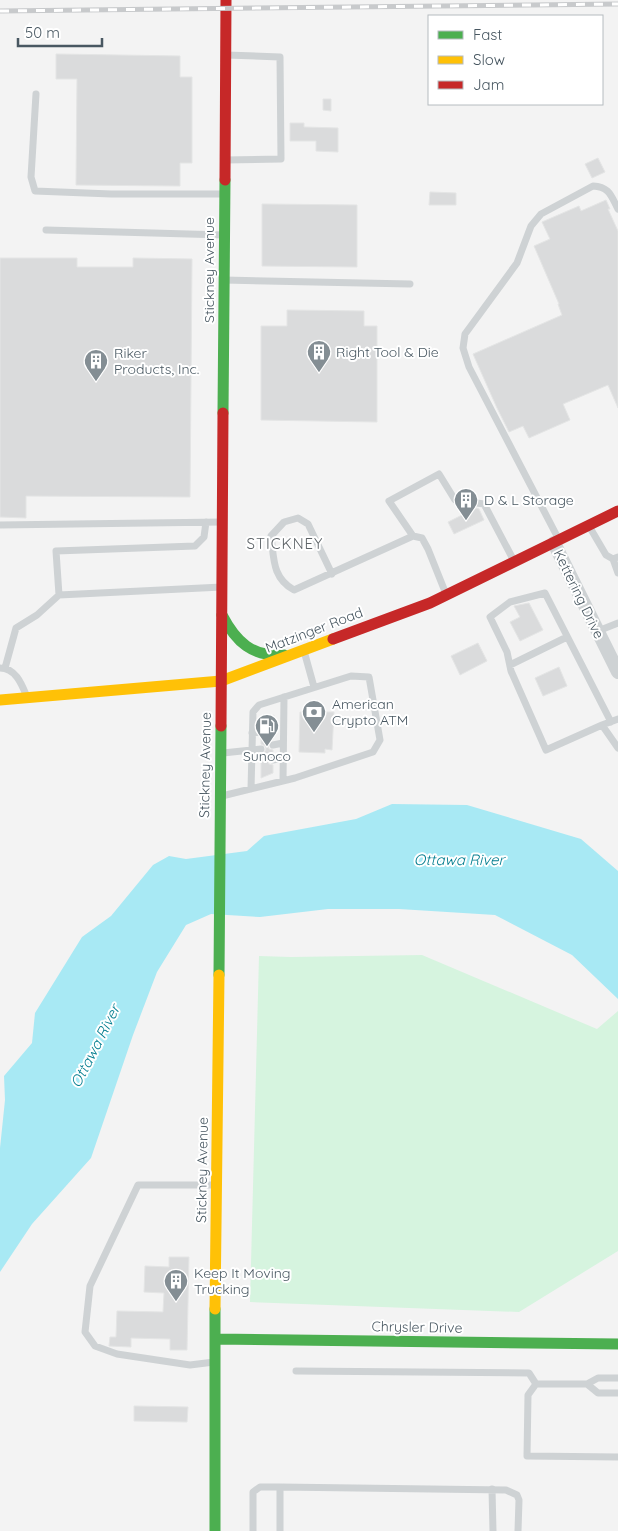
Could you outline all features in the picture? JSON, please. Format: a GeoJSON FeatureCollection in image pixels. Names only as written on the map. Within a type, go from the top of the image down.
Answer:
{"type":"FeatureCollection","features":[{"type":"Feature","properties":{"kind":"street","name":"Stickney Avenue"},"geometry":{"type":"LineString","coordinates":[[215,1531],[214,1362],[226,0]]}},
{"type":"Feature","properties":{"kind":"street","name":"Matzinger Road"},"geometry":{"type":"LineString","coordinates":[[0,700],[221,681],[430,603],[618,511]]}},
{"type":"Feature","properties":{"kind":"street","name":"Kettering Drive"},"geometry":{"type":"LineString","coordinates":[[557,542],[618,672]]}},
{"type":"Feature","properties":{"kind":"street"},"geometry":{"type":"LineString","coordinates":[[222,613],[231,632],[246,647],[262,654],[279,656],[300,652]]}},
{"type":"Feature","properties":{"kind":"street","name":"Chrysler Drive"},"geometry":{"type":"LineString","coordinates":[[215,1339],[618,1344]]}},
{"type":"Feature","properties":{"kind":"lane"},"geometry":{"type":"LineString","coordinates":[[225,55],[280,57],[281,159],[225,160]]}},
{"type":"Feature","properties":{"kind":"lane"},"geometry":{"type":"LineString","coordinates":[[36,94],[31,177],[34,191],[111,194],[224,194]]}},
{"type":"Feature","properties":{"kind":"lane"},"geometry":{"type":"LineString","coordinates":[[557,542],[469,367],[463,348],[465,334],[517,263],[531,226],[541,214],[593,186],[601,186],[608,190],[618,209]]}},
{"type":"Feature","properties":{"kind":"lane"},"geometry":{"type":"LineString","coordinates":[[46,230],[224,235]]}},
{"type":"Feature","properties":{"kind":"lane"},"geometry":{"type":"LineString","coordinates":[[224,280],[410,284]]}},
{"type":"Feature","properties":{"kind":"lane"},"geometry":{"type":"LineString","coordinates":[[413,536],[389,501],[439,474],[455,500],[484,504],[514,562]]}},
{"type":"Feature","properties":{"kind":"lane"},"geometry":{"type":"LineString","coordinates":[[332,574],[308,524],[298,518],[284,522],[271,536],[276,573],[285,586],[294,590],[332,574],[413,536],[422,538],[446,594]]}},
{"type":"Feature","properties":{"kind":"lane"},"geometry":{"type":"LineString","coordinates":[[59,594],[56,551],[195,546],[204,537],[206,522]]}},
{"type":"Feature","properties":{"kind":"lane"},"geometry":{"type":"LineString","coordinates":[[0,525],[222,522]]}},
{"type":"Feature","properties":{"kind":"lane"},"geometry":{"type":"LineString","coordinates":[[589,526],[606,555],[615,558],[618,573]]}},
{"type":"Feature","properties":{"kind":"lane"},"geometry":{"type":"LineString","coordinates":[[28,698],[19,679],[12,672],[2,668],[16,628],[37,616],[59,594],[222,587]]}},
{"type":"Feature","properties":{"kind":"lane"},"geometry":{"type":"LineString","coordinates":[[545,593],[567,637],[614,721],[546,750],[510,665],[507,652],[490,617],[510,602],[545,593]]}},
{"type":"Feature","properties":{"kind":"lane"},"geometry":{"type":"LineString","coordinates":[[598,631],[618,623]]}},
{"type":"Feature","properties":{"kind":"lane"},"geometry":{"type":"LineString","coordinates":[[510,665],[567,637]]}},
{"type":"Feature","properties":{"kind":"lane"},"geometry":{"type":"LineString","coordinates":[[300,652],[314,687]]}},
{"type":"Feature","properties":{"kind":"lane"},"geometry":{"type":"LineString","coordinates":[[220,796],[251,789],[283,781],[373,752],[380,740],[369,677],[351,676],[259,705],[253,712],[251,789]]}},
{"type":"Feature","properties":{"kind":"lane"},"geometry":{"type":"LineString","coordinates":[[283,781],[284,697]]}},
{"type":"Feature","properties":{"kind":"lane"},"geometry":{"type":"LineString","coordinates":[[602,725],[618,748]]}},
{"type":"Feature","properties":{"kind":"lane"},"geometry":{"type":"LineString","coordinates":[[274,730],[283,727]]}},
{"type":"Feature","properties":{"kind":"lane"},"geometry":{"type":"LineString","coordinates":[[252,732],[261,732]]}},
{"type":"Feature","properties":{"kind":"lane"},"geometry":{"type":"LineString","coordinates":[[273,745],[283,742]]}},
{"type":"Feature","properties":{"kind":"lane"},"geometry":{"type":"LineString","coordinates":[[220,753],[261,749]]}},
{"type":"Feature","properties":{"kind":"lane"},"geometry":{"type":"LineString","coordinates":[[273,760],[283,758]]}},
{"type":"Feature","properties":{"kind":"lane"},"geometry":{"type":"LineString","coordinates":[[252,766],[261,764]]}},
{"type":"Feature","properties":{"kind":"lane"},"geometry":{"type":"LineString","coordinates":[[214,1362],[190,1365],[117,1354],[96,1346],[85,1332],[90,1286],[138,1185],[216,1185]]}},
{"type":"Feature","properties":{"kind":"lane"},"geometry":{"type":"LineString","coordinates":[[296,1371],[528,1373],[536,1384]]}},
{"type":"Feature","properties":{"kind":"lane"},"geometry":{"type":"LineString","coordinates":[[536,1384],[588,1384],[598,1378],[618,1378]]}},
{"type":"Feature","properties":{"kind":"lane"},"geometry":{"type":"LineString","coordinates":[[536,1384],[528,1395],[527,1456],[618,1457]]}},
{"type":"Feature","properties":{"kind":"lane"},"geometry":{"type":"LineString","coordinates":[[588,1384],[598,1393],[618,1393]]}},
{"type":"Feature","properties":{"kind":"lane"},"geometry":{"type":"LineString","coordinates":[[253,1531],[253,1492],[260,1487],[280,1487],[506,1490],[517,1495],[519,1500],[518,1531]]}},
{"type":"Feature","properties":{"kind":"lane"},"geometry":{"type":"LineString","coordinates":[[280,1487],[280,1531]]}},
{"type":"Feature","properties":{"kind":"lane"},"geometry":{"type":"LineString","coordinates":[[492,1489],[493,1531]]}},
{"type":"Feature","properties":{"kind":"green space"},"geometry":{"type":"Polygon","coordinates":[[[422,955],[597,1029],[618,1011],[618,1251],[519,1312],[250,1302],[259,956],[422,955]]]}},
{"type":"Feature","properties":{"kind":"water","name":"Ottawa River"},"geometry":{"type":"Polygon","coordinates":[[[392,804],[467,805],[581,839],[618,871],[618,999],[572,955],[495,915],[399,909],[328,909],[260,917],[211,914],[186,925],[157,972],[133,1035],[91,1158],[32,1224],[0,1272],[0,1148],[5,1100],[4,1076],[32,1043],[35,1013],[82,937],[111,916],[153,865],[169,856],[186,859],[247,851],[264,836],[356,819],[392,804]]]}},
{"type":"Feature","properties":{"kind":"building"},"geometry":{"type":"Polygon","coordinates":[[[56,54],[180,56],[180,77],[192,77],[192,163],[180,163],[180,186],[76,185],[77,79],[56,79],[56,54]]]}},
{"type":"Feature","properties":{"kind":"building"},"geometry":{"type":"Polygon","coordinates":[[[323,99],[331,99],[331,111],[323,110],[323,99]]]}},
{"type":"Feature","properties":{"kind":"building"},"geometry":{"type":"Polygon","coordinates":[[[290,123],[304,123],[304,127],[338,128],[338,152],[316,151],[316,141],[290,141],[290,123]]]}},
{"type":"Feature","properties":{"kind":"building"},"geometry":{"type":"Polygon","coordinates":[[[598,158],[605,172],[592,178],[585,164],[598,158]]]}},
{"type":"Feature","properties":{"kind":"building"},"geometry":{"type":"Polygon","coordinates":[[[430,192],[456,193],[456,205],[429,205],[430,192]]]}},
{"type":"Feature","properties":{"kind":"building"},"geometry":{"type":"Polygon","coordinates":[[[606,200],[618,231],[618,408],[608,385],[563,404],[570,420],[529,438],[523,426],[509,432],[473,354],[562,315],[534,246],[550,239],[542,222],[579,206],[581,211],[606,200]]]}},
{"type":"Feature","properties":{"kind":"building"},"geometry":{"type":"Polygon","coordinates":[[[262,204],[357,205],[357,267],[262,266],[262,204]]]}},
{"type":"Feature","properties":{"kind":"building","name":"Riker Products, Inc."},"geometry":{"type":"Polygon","coordinates":[[[0,258],[77,258],[77,267],[133,267],[133,258],[192,259],[190,497],[26,496],[26,518],[0,517],[0,258]]]}},
{"type":"Feature","properties":{"kind":"building","name":"Right Tool & Die"},"geometry":{"type":"Polygon","coordinates":[[[287,310],[364,311],[364,326],[377,326],[377,422],[261,420],[261,326],[287,326],[287,310]]]}},
{"type":"Feature","properties":{"kind":"building","name":"D & L Storage"},"geometry":{"type":"Polygon","coordinates":[[[476,508],[479,509],[484,520],[454,534],[448,522],[476,508]]]}},
{"type":"Feature","properties":{"kind":"building"},"geometry":{"type":"Polygon","coordinates":[[[529,603],[543,630],[520,641],[510,622],[520,617],[514,606],[529,603]]]}},
{"type":"Feature","properties":{"kind":"building"},"geometry":{"type":"Polygon","coordinates":[[[478,643],[487,661],[460,675],[451,656],[478,643]]]}},
{"type":"Feature","properties":{"kind":"building"},"geometry":{"type":"Polygon","coordinates":[[[559,667],[567,686],[543,696],[535,678],[559,667]]]}},
{"type":"Feature","properties":{"kind":"building","name":"American Crypto ATM"},"geometry":{"type":"Polygon","coordinates":[[[300,712],[334,712],[332,750],[325,749],[325,753],[299,752],[300,712]]]}},
{"type":"Feature","properties":{"kind":"building","name":"Sunoco"},"geometry":{"type":"Polygon","coordinates":[[[274,715],[273,739],[269,741],[268,746],[269,749],[273,750],[273,755],[269,756],[268,761],[269,764],[273,765],[273,773],[261,778],[261,754],[266,749],[261,744],[261,737],[266,732],[265,728],[261,727],[261,720],[274,715]]]}},
{"type":"Feature","properties":{"kind":"building","name":"Keep It Moving Trucking"},"geometry":{"type":"Polygon","coordinates":[[[169,1257],[189,1257],[187,1350],[170,1350],[170,1339],[131,1338],[131,1347],[109,1346],[110,1337],[116,1337],[117,1311],[163,1312],[164,1293],[144,1292],[145,1266],[169,1267],[169,1257]]]}},
{"type":"Feature","properties":{"kind":"building"},"geometry":{"type":"Polygon","coordinates":[[[134,1406],[188,1407],[187,1422],[134,1421],[134,1406]]]}},
{"type":"Feature","properties":{"kind":"railway"},"geometry":{"type":"LineString","coordinates":[[0,11],[618,4]]}},
{"type":"Feature","properties":{"kind":"traffic: fast"},"geometry":{"type":"LineString","coordinates":[[223,413],[225,180]]}},
{"type":"Feature","properties":{"kind":"traffic: fast"},"geometry":{"type":"LineString","coordinates":[[222,615],[233,633],[246,646],[263,653],[284,655]]}},
{"type":"Feature","properties":{"kind":"traffic: fast"},"geometry":{"type":"LineString","coordinates":[[219,975],[221,726]]}},
{"type":"Feature","properties":{"kind":"traffic: fast"},"geometry":{"type":"LineString","coordinates":[[215,1309],[215,1531]]}},
{"type":"Feature","properties":{"kind":"traffic: fast"},"geometry":{"type":"LineString","coordinates":[[215,1339],[618,1344]]}},
{"type":"Feature","properties":{"kind":"traffic: slow"},"geometry":{"type":"LineString","coordinates":[[0,700],[221,681],[333,639]]}},
{"type":"Feature","properties":{"kind":"traffic: slow"},"geometry":{"type":"LineString","coordinates":[[215,1309],[219,975]]}},
{"type":"Feature","properties":{"kind":"traffic: jam"},"geometry":{"type":"LineString","coordinates":[[225,180],[226,0]]}},
{"type":"Feature","properties":{"kind":"traffic: jam"},"geometry":{"type":"LineString","coordinates":[[221,726],[223,413]]}},
{"type":"Feature","properties":{"kind":"traffic: jam"},"geometry":{"type":"LineString","coordinates":[[333,639],[430,603],[618,511]]}},
{"type":"Feature","properties":{"kind":"place","name":"Right Tool & Die"},"geometry":{"type":"Point","coordinates":[319,373]}},
{"type":"Feature","properties":{"kind":"place","name":"Riker Products, Inc."},"geometry":{"type":"Point","coordinates":[96,382]}},
{"type":"Feature","properties":{"kind":"place","name":"D & L Storage"},"geometry":{"type":"Point","coordinates":[466,521]}},
{"type":"Feature","properties":{"kind":"place","name":"American Crypto ATM"},"geometry":{"type":"Point","coordinates":[314,733]}},
{"type":"Feature","properties":{"kind":"place","name":"Sunoco"},"geometry":{"type":"Point","coordinates":[267,747]}},
{"type":"Feature","properties":{"kind":"place","name":"Keep It Moving Trucking"},"geometry":{"type":"Point","coordinates":[176,1302]}},
{"type":"Feature","properties":{"kind":"district","name":"STICKNEY"},"geometry":{"type":"Point","coordinates":[285,543]}}]}
